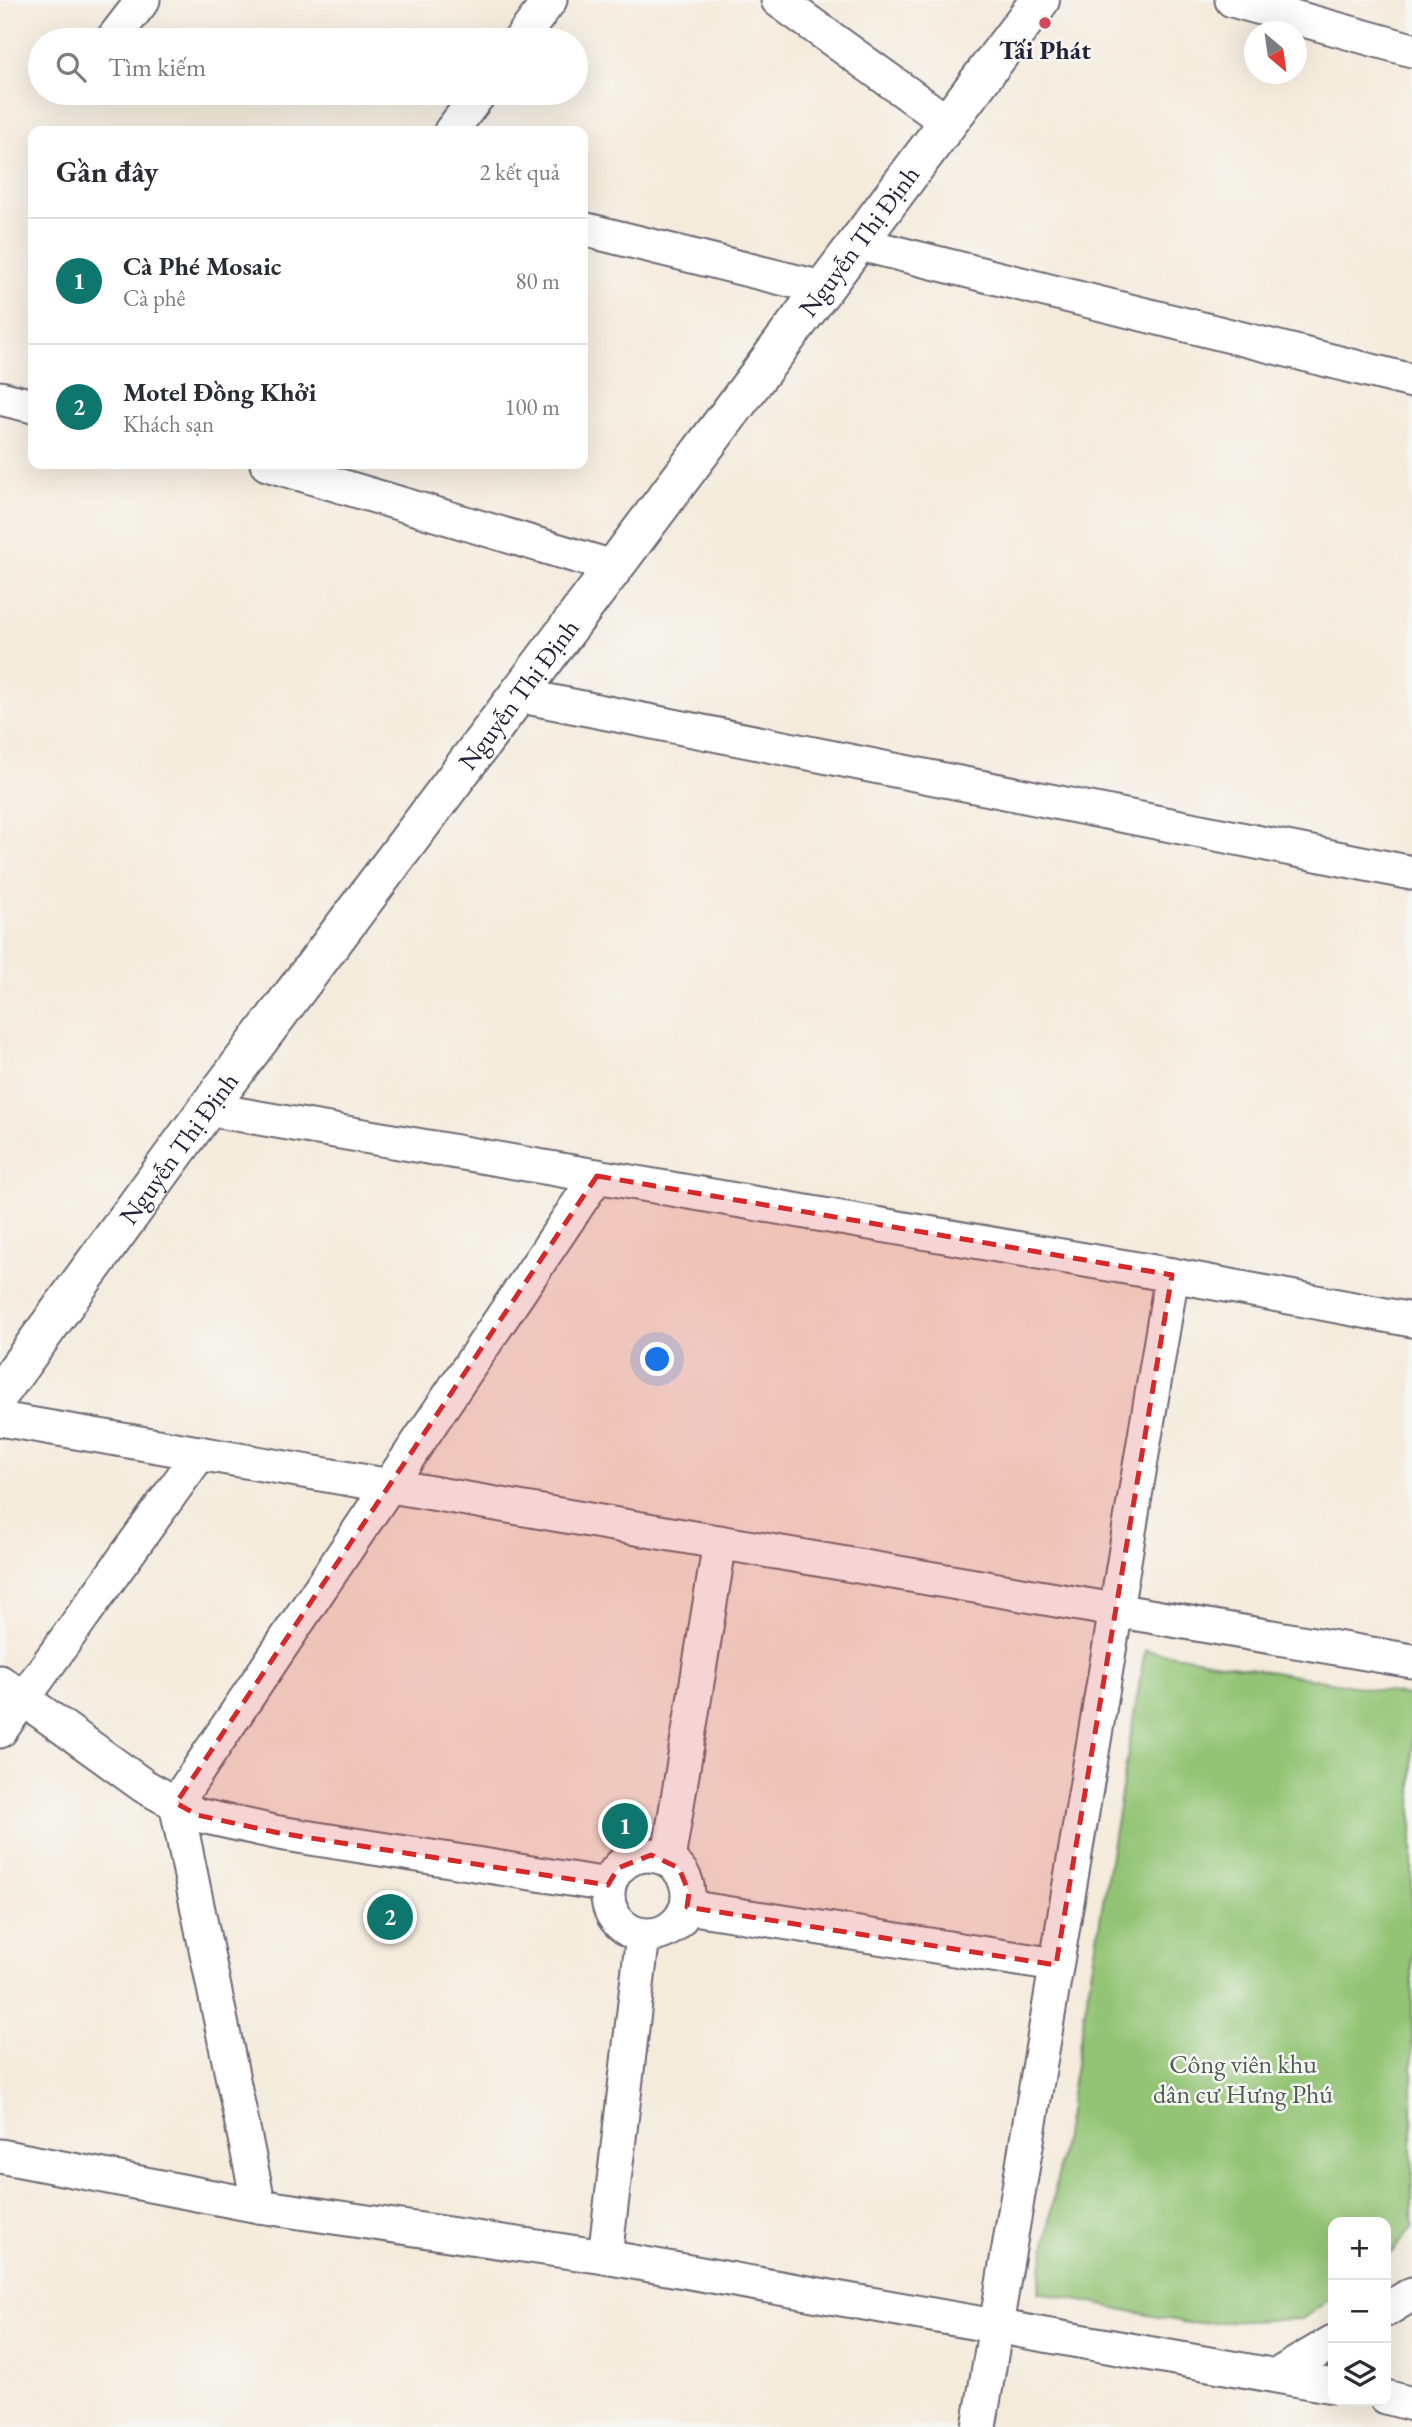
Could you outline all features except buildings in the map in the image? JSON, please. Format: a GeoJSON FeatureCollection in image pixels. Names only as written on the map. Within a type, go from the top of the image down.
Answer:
{"type":"FeatureCollection","features":[{"type":"Feature","properties":{"kind":"main road","name":"Nguyễn Thị Định"},"geometry":{"type":"LineString","coordinates":[[0,1392],[207,1109],[612,567],[1041,0]]}},
{"type":"Feature","properties":{"kind":"street"},"geometry":{"type":"LineString","coordinates":[[121,28],[143,0]]}},
{"type":"Feature","properties":{"kind":"street"},"geometry":{"type":"LineString","coordinates":[[529,28],[550,0]]}},
{"type":"Feature","properties":{"kind":"street"},"geometry":{"type":"LineString","coordinates":[[778,0],[947,122]]}},
{"type":"Feature","properties":{"kind":"street"},"geometry":{"type":"LineString","coordinates":[[1232,0],[1412,50]]}},
{"type":"Feature","properties":{"kind":"street"},"geometry":{"type":"LineString","coordinates":[[455,126],[471,105]]}},
{"type":"Feature","properties":{"kind":"street"},"geometry":{"type":"LineString","coordinates":[[588,230],[822,288]]}},
{"type":"Feature","properties":{"kind":"street"},"geometry":{"type":"LineString","coordinates":[[856,243],[1412,381]]}},
{"type":"Feature","properties":{"kind":"street"},"geometry":{"type":"LineString","coordinates":[[0,398],[28,405]]}},
{"type":"Feature","properties":{"kind":"street"},"geometry":{"type":"LineString","coordinates":[[284,469],[612,567]]}},
{"type":"Feature","properties":{"kind":"street"},"geometry":{"type":"LineString","coordinates":[[517,695],[1412,873]]}},
{"type":"Feature","properties":{"kind":"street"},"geometry":{"type":"LineString","coordinates":[[207,1109],[1172,1275],[1412,1320]]}},
{"type":"Feature","properties":{"kind":"street"},"geometry":{"type":"LineString","coordinates":[[259,2206],[176,1803],[597,1176]]}},
{"type":"Feature","properties":{"kind":"street"},"geometry":{"type":"LineString","coordinates":[[979,2427],[1172,1275]]}},
{"type":"Feature","properties":{"kind":"street"},"geometry":{"type":"LineString","coordinates":[[0,1419],[1412,1661]]}},
{"type":"Feature","properties":{"kind":"street"},"geometry":{"type":"LineString","coordinates":[[0,1731],[11,1690],[200,1453]]}},
{"type":"Feature","properties":{"kind":"street"},"geometry":{"type":"LineString","coordinates":[[668,1860],[720,1542]]}},
{"type":"Feature","properties":{"kind":"street"},"geometry":{"type":"LineString","coordinates":[[11,1690],[144,1786],[197,1815],[279,1833],[608,1885]]}},
{"type":"Feature","properties":{"kind":"street"},"geometry":{"type":"LineString","coordinates":[[651,1855],[668,1860],[679,1868],[689,1893],[681,1920],[670,1930],[643,1935],[626,1930],[613,1917],[607,1900],[608,1885],[618,1868],[633,1858],[651,1855]]}},
{"type":"Feature","properties":{"kind":"street"},"geometry":{"type":"LineString","coordinates":[[687,1907],[1056,1965]]}},
{"type":"Feature","properties":{"kind":"street"},"geometry":{"type":"LineString","coordinates":[[606,2257],[643,1935]]}},
{"type":"Feature","properties":{"kind":"street"},"geometry":{"type":"LineString","coordinates":[[0,2156],[259,2206],[606,2257],[1279,2374],[1328,2385]]}},
{"type":"Feature","properties":{"kind":"street"},"geometry":{"type":"LineString","coordinates":[[1391,2307],[1412,2294]]}},
{"type":"Feature","properties":{"kind":"street"},"geometry":{"type":"LineString","coordinates":[[1279,2374],[1331,2343]]}},
{"type":"Feature","properties":{"kind":"street"},"geometry":{"type":"LineString","coordinates":[[1391,2398],[1412,2404]]}},
{"type":"Feature","properties":{"kind":"highlighted area"},"geometry":{"type":"Polygon","coordinates":[[[597,1176],[1172,1275],[1056,1965],[687,1907],[689,1893],[679,1868],[651,1855],[618,1868],[608,1885],[279,1833],[197,1815],[176,1803],[597,1176]]]}},
{"type":"Feature","properties":{"kind":"green space","name":"Công viên khu dân cư Hưng Phú"},"geometry":{"type":"Polygon","coordinates":[[[1145,1650],[1412,1696],[1412,2229],[1391,2253],[1391,2217],[1328,2217],[1328,2301],[1302,2319],[1187,2323],[1038,2292],[1145,1650]]]}},
{"type":"Feature","properties":{"kind":"place","name":"Tấi Phát"},"geometry":{"type":"Point","coordinates":[1045,23]}},
{"type":"Feature","properties":{"kind":"place","name":"Cà Phé Mosaic"},"geometry":{"type":"Point","coordinates":[625,1826]}},
{"type":"Feature","properties":{"kind":"place","name":"Motel Đồng Khởi"},"geometry":{"type":"Point","coordinates":[390,1917]}}]}
